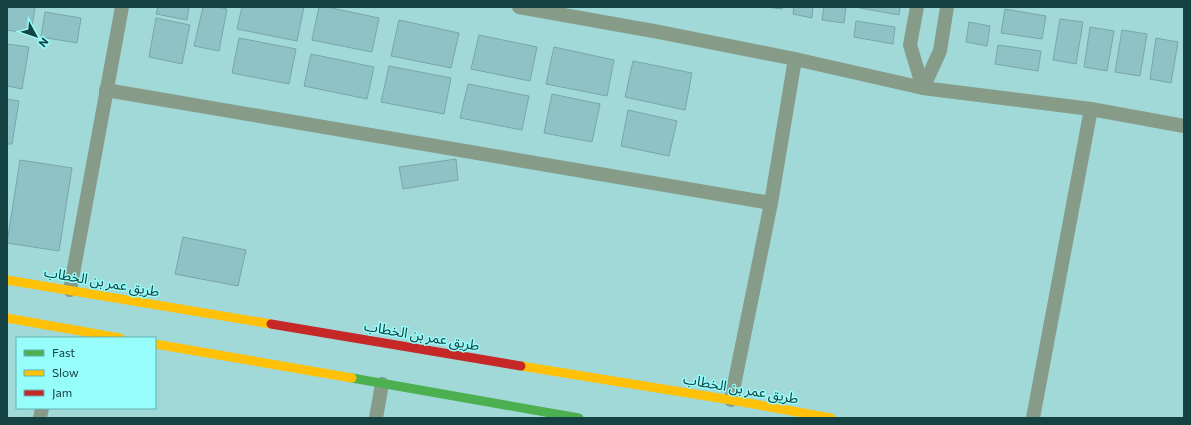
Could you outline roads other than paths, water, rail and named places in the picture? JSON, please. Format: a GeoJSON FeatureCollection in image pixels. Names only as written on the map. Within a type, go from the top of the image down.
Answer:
{"type":"FeatureCollection","features":[{"type":"Feature","properties":{"kind":"main road","name":"طريق عمر بن الخطاب"},"geometry":{"type":"LineString","coordinates":[[7,280],[731,400],[831,418]]}},
{"type":"Feature","properties":{"kind":"main road"},"geometry":{"type":"LineString","coordinates":[[7,318],[56,332],[109,337]]}},
{"type":"Feature","properties":{"kind":"main road"},"geometry":{"type":"LineString","coordinates":[[156,344],[579,418]]}},
{"type":"Feature","properties":{"kind":"street"},"geometry":{"type":"LineString","coordinates":[[70,290],[122,7]]}},
{"type":"Feature","properties":{"kind":"street"},"geometry":{"type":"LineString","coordinates":[[519,7],[659,32],[795,59],[923,88],[1091,109],[1184,126]]}},
{"type":"Feature","properties":{"kind":"street"},"geometry":{"type":"LineString","coordinates":[[917,7],[910,45],[923,88]]}},
{"type":"Feature","properties":{"kind":"street"},"geometry":{"type":"LineString","coordinates":[[923,88],[940,51],[947,7]]}},
{"type":"Feature","properties":{"kind":"street"},"geometry":{"type":"LineString","coordinates":[[731,400],[771,202],[795,59]]}},
{"type":"Feature","properties":{"kind":"street"},"geometry":{"type":"LineString","coordinates":[[106,90],[771,202]]}},
{"type":"Feature","properties":{"kind":"street"},"geometry":{"type":"LineString","coordinates":[[1033,418],[1091,109]]}},
{"type":"Feature","properties":{"kind":"street"},"geometry":{"type":"LineString","coordinates":[[376,418],[382,384]]}}]}
